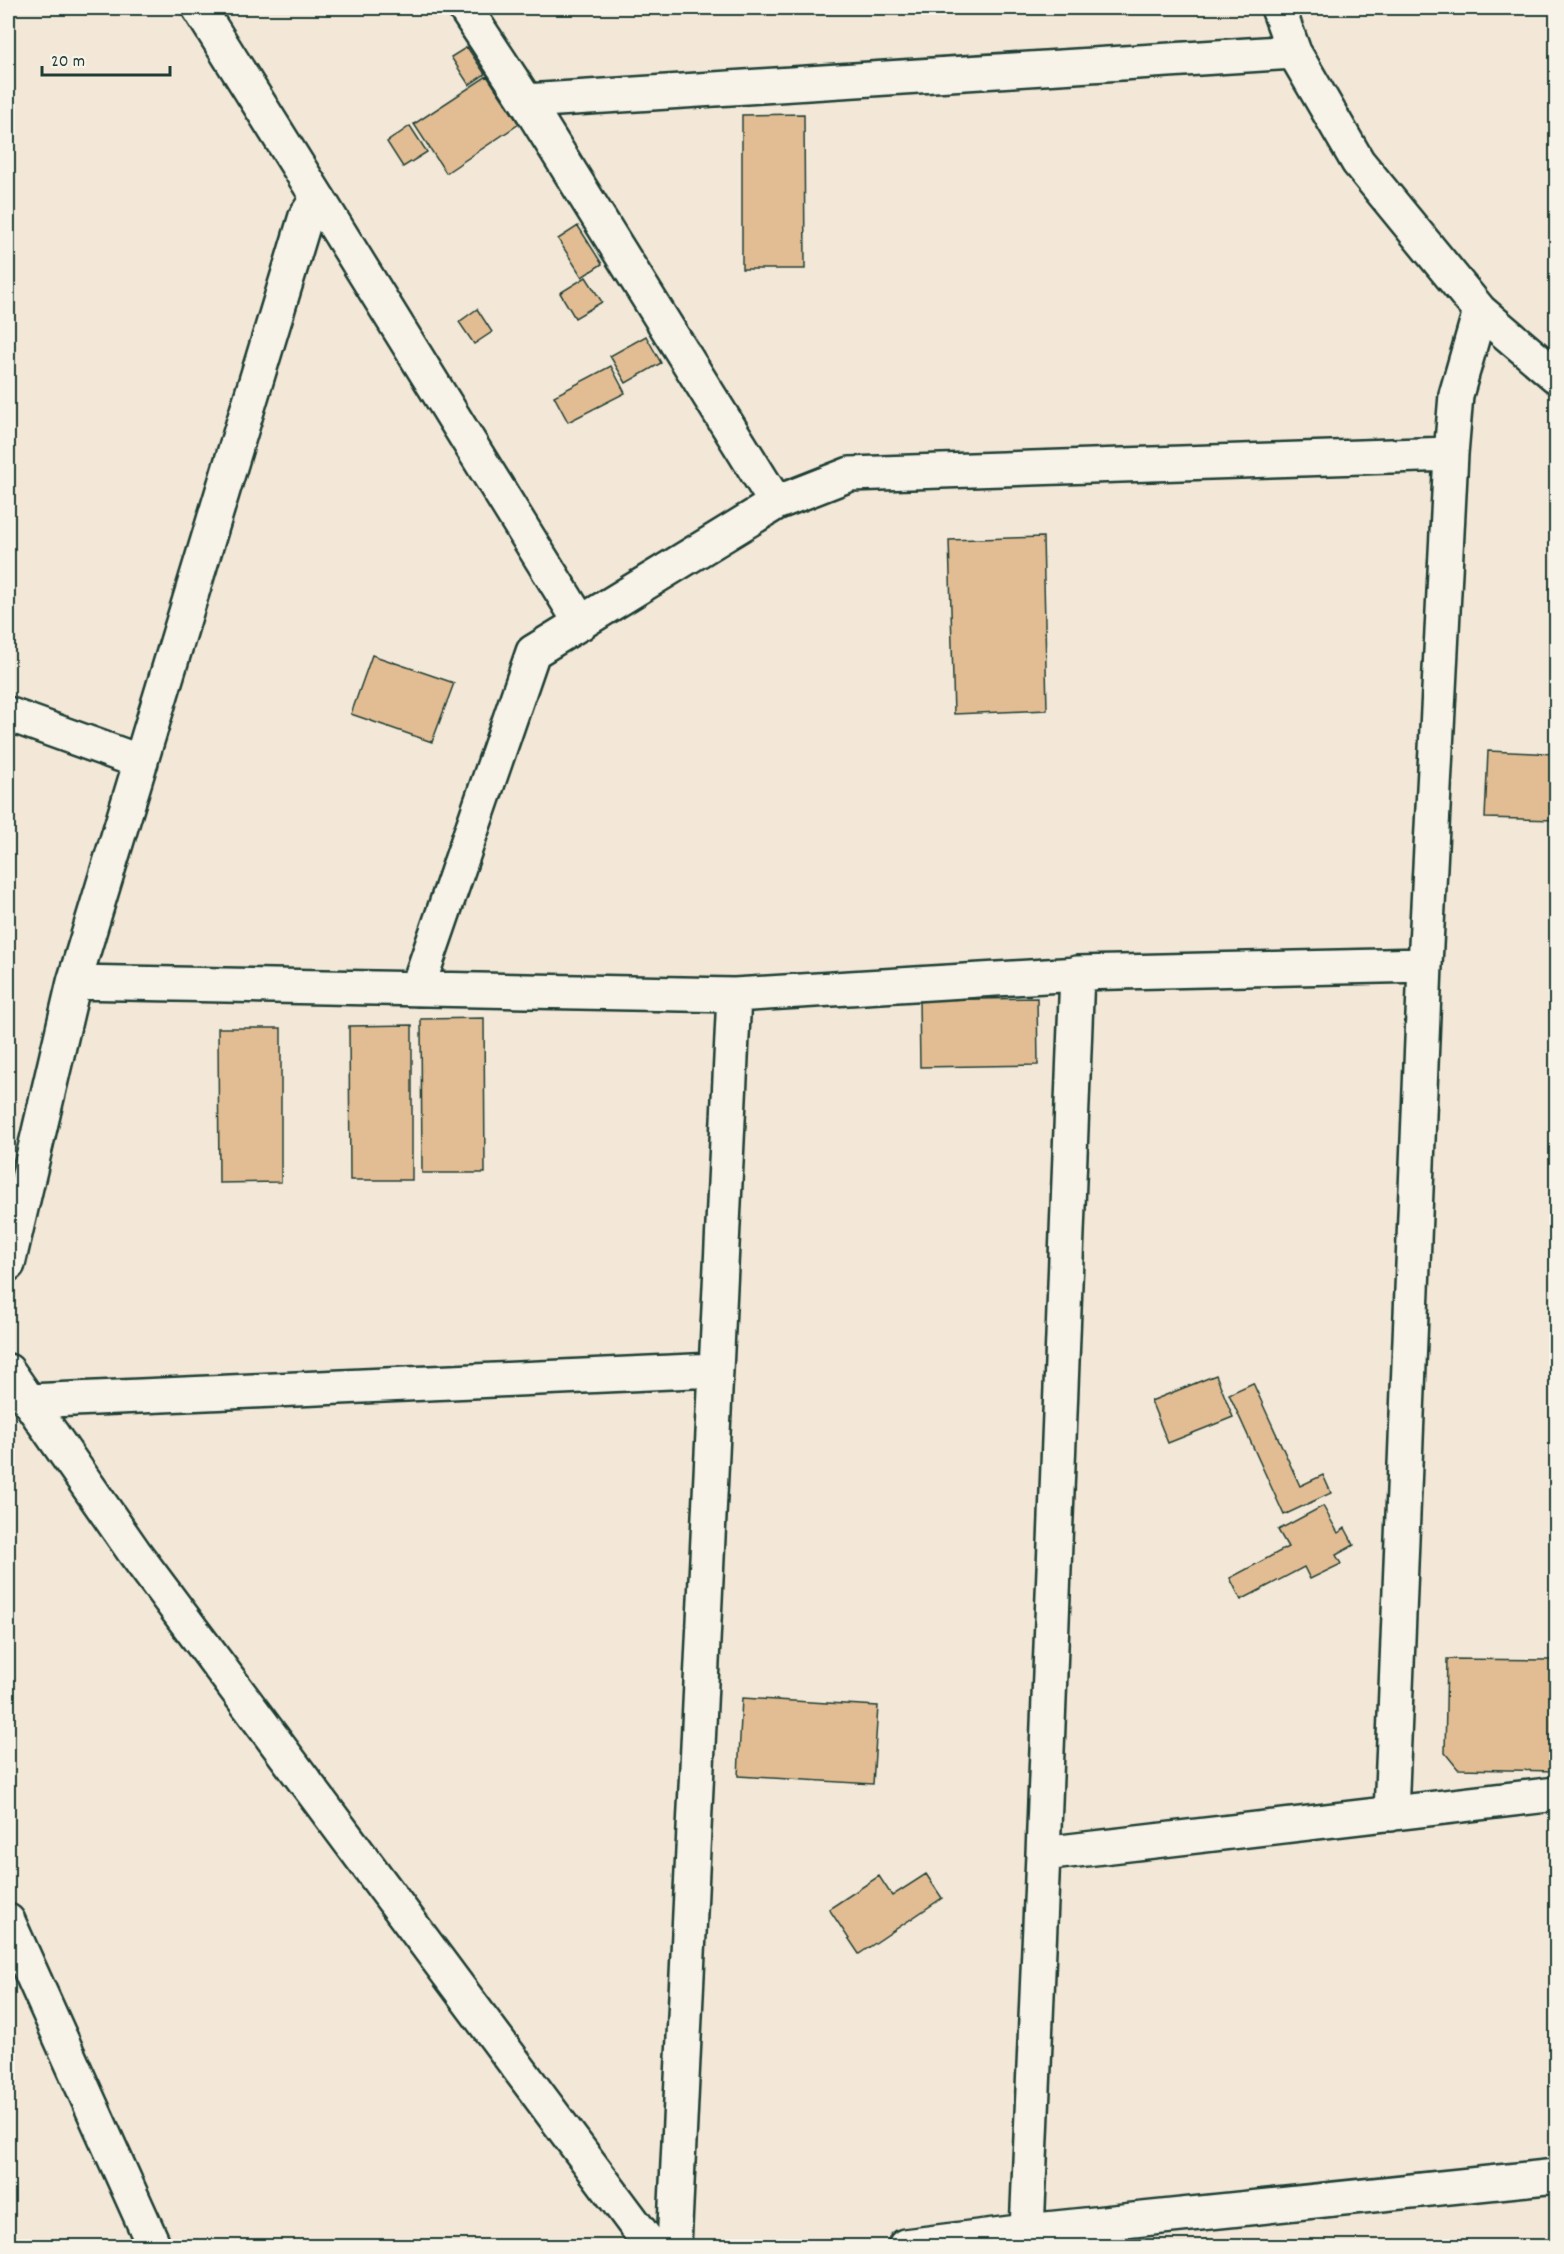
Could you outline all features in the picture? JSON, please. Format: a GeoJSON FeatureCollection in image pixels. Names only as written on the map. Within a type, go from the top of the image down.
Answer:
{"type":"FeatureCollection","features":[{"type":"Feature","properties":{"kind":"street"},"geometry":{"type":"LineString","coordinates":[[199,8],[580,623]]}},
{"type":"Feature","properties":{"kind":"street"},"geometry":{"type":"LineString","coordinates":[[465,8],[526,101],[776,503]]}},
{"type":"Feature","properties":{"kind":"street"},"geometry":{"type":"LineString","coordinates":[[1278,8],[1294,52],[1358,162],[1480,311],[1557,376]]}},
{"type":"Feature","properties":{"kind":"street"},"geometry":{"type":"LineString","coordinates":[[526,101],[1294,52]]}},
{"type":"Feature","properties":{"kind":"street"},"geometry":{"type":"LineString","coordinates":[[10,1245],[74,982],[306,216],[318,198]]}},
{"type":"Feature","properties":{"kind":"street"},"geometry":{"type":"LineString","coordinates":[[1391,1814],[1425,965],[1451,454],[1456,395],[1480,311]]}},
{"type":"Feature","properties":{"kind":"street"},"geometry":{"type":"LineString","coordinates":[[417,989],[533,652],[776,503],[850,474],[1451,454]]}},
{"type":"Feature","properties":{"kind":"street"},"geometry":{"type":"LineString","coordinates":[[8,714],[141,762]]}},
{"type":"Feature","properties":{"kind":"street"},"geometry":{"type":"LineString","coordinates":[[74,982],[734,995],[1085,973],[1425,965]]}},
{"type":"Feature","properties":{"kind":"street"},"geometry":{"type":"LineString","coordinates":[[1027,2231],[1085,973]]}},
{"type":"Feature","properties":{"kind":"street"},"geometry":{"type":"LineString","coordinates":[[674,2247],[734,995]]}},
{"type":"Feature","properties":{"kind":"street"},"geometry":{"type":"LineString","coordinates":[[28,1401],[715,1370]]}},
{"type":"Feature","properties":{"kind":"street"},"geometry":{"type":"LineString","coordinates":[[8,1371],[134,1552],[651,2247]]}},
{"type":"Feature","properties":{"kind":"street"},"geometry":{"type":"LineString","coordinates":[[1043,1854],[1557,1794]]}},
{"type":"Feature","properties":{"kind":"street"},"geometry":{"type":"LineString","coordinates":[[8,1921],[154,2247]]}},
{"type":"Feature","properties":{"kind":"street"},"geometry":{"type":"LineString","coordinates":[[905,2247],[1027,2231],[1557,2176]]}},
{"type":"Feature","properties":{"kind":"building"},"geometry":{"type":"Polygon","coordinates":[[[467,47],[485,74],[469,85],[451,57],[467,47]]]}},
{"type":"Feature","properties":{"kind":"building"},"geometry":{"type":"Polygon","coordinates":[[[487,76],[519,124],[446,173],[414,124],[487,76]]]}},
{"type":"Feature","properties":{"kind":"building"},"geometry":{"type":"Polygon","coordinates":[[[804,114],[805,269],[742,269],[742,115],[804,114]]]}},
{"type":"Feature","properties":{"kind":"building"},"geometry":{"type":"Polygon","coordinates":[[[410,126],[427,152],[403,167],[387,142],[410,126]]]}},
{"type":"Feature","properties":{"kind":"building"},"geometry":{"type":"Polygon","coordinates":[[[578,226],[602,264],[582,277],[558,239],[578,226]]]}},
{"type":"Feature","properties":{"kind":"building"},"geometry":{"type":"Polygon","coordinates":[[[586,277],[602,302],[575,318],[560,293],[586,277]]]}},
{"type":"Feature","properties":{"kind":"building"},"geometry":{"type":"Polygon","coordinates":[[[477,309],[492,332],[474,344],[459,322],[477,309]]]}},
{"type":"Feature","properties":{"kind":"building"},"geometry":{"type":"Polygon","coordinates":[[[646,336],[661,363],[626,383],[610,356],[646,336]]]}},
{"type":"Feature","properties":{"kind":"building"},"geometry":{"type":"Polygon","coordinates":[[[611,366],[625,393],[568,422],[554,396],[611,366]]]}},
{"type":"Feature","properties":{"kind":"building"},"geometry":{"type":"Polygon","coordinates":[[[1043,537],[1047,710],[954,714],[949,540],[1043,537]]]}},
{"type":"Feature","properties":{"kind":"building"},"geometry":{"type":"Polygon","coordinates":[[[372,655],[454,683],[432,742],[351,714],[372,655]]]}},
{"type":"Feature","properties":{"kind":"building"},"geometry":{"type":"Polygon","coordinates":[[[1488,751],[1556,754],[1556,820],[1485,818],[1488,751]]]}},
{"type":"Feature","properties":{"kind":"building"},"geometry":{"type":"Polygon","coordinates":[[[1037,998],[1038,1065],[920,1067],[919,1000],[1037,998]]]}},
{"type":"Feature","properties":{"kind":"building"},"geometry":{"type":"Polygon","coordinates":[[[484,1018],[485,1173],[422,1173],[421,1019],[484,1018]]]}},
{"type":"Feature","properties":{"kind":"building"},"geometry":{"type":"Polygon","coordinates":[[[412,1025],[412,1180],[350,1180],[349,1026],[412,1025]]]}},
{"type":"Feature","properties":{"kind":"building"},"geometry":{"type":"Polygon","coordinates":[[[218,1028],[281,1028],[281,1182],[219,1183],[218,1028]]]}},
{"type":"Feature","properties":{"kind":"building"},"geometry":{"type":"Polygon","coordinates":[[[1216,1375],[1233,1417],[1168,1443],[1151,1401],[1216,1375]]]}},
{"type":"Feature","properties":{"kind":"building"},"geometry":{"type":"Polygon","coordinates":[[[1253,1383],[1300,1486],[1323,1475],[1331,1493],[1284,1515],[1229,1394],[1253,1383]]]}},
{"type":"Feature","properties":{"kind":"building"},"geometry":{"type":"Polygon","coordinates":[[[1323,1506],[1338,1533],[1345,1528],[1354,1545],[1336,1555],[1341,1564],[1310,1579],[1304,1567],[1241,1600],[1230,1578],[1288,1547],[1278,1530],[1323,1506]]]}},
{"type":"Feature","properties":{"kind":"building"},"geometry":{"type":"Polygon","coordinates":[[[1447,1659],[1556,1660],[1556,1771],[1458,1769],[1445,1753],[1447,1659]]]}},
{"type":"Feature","properties":{"kind":"building"},"geometry":{"type":"Polygon","coordinates":[[[742,1698],[878,1706],[873,1784],[738,1776],[742,1698]]]}},
{"type":"Feature","properties":{"kind":"building"},"geometry":{"type":"Polygon","coordinates":[[[926,1874],[942,1898],[859,1954],[829,1909],[879,1876],[892,1896],[926,1874]]]}}]}
